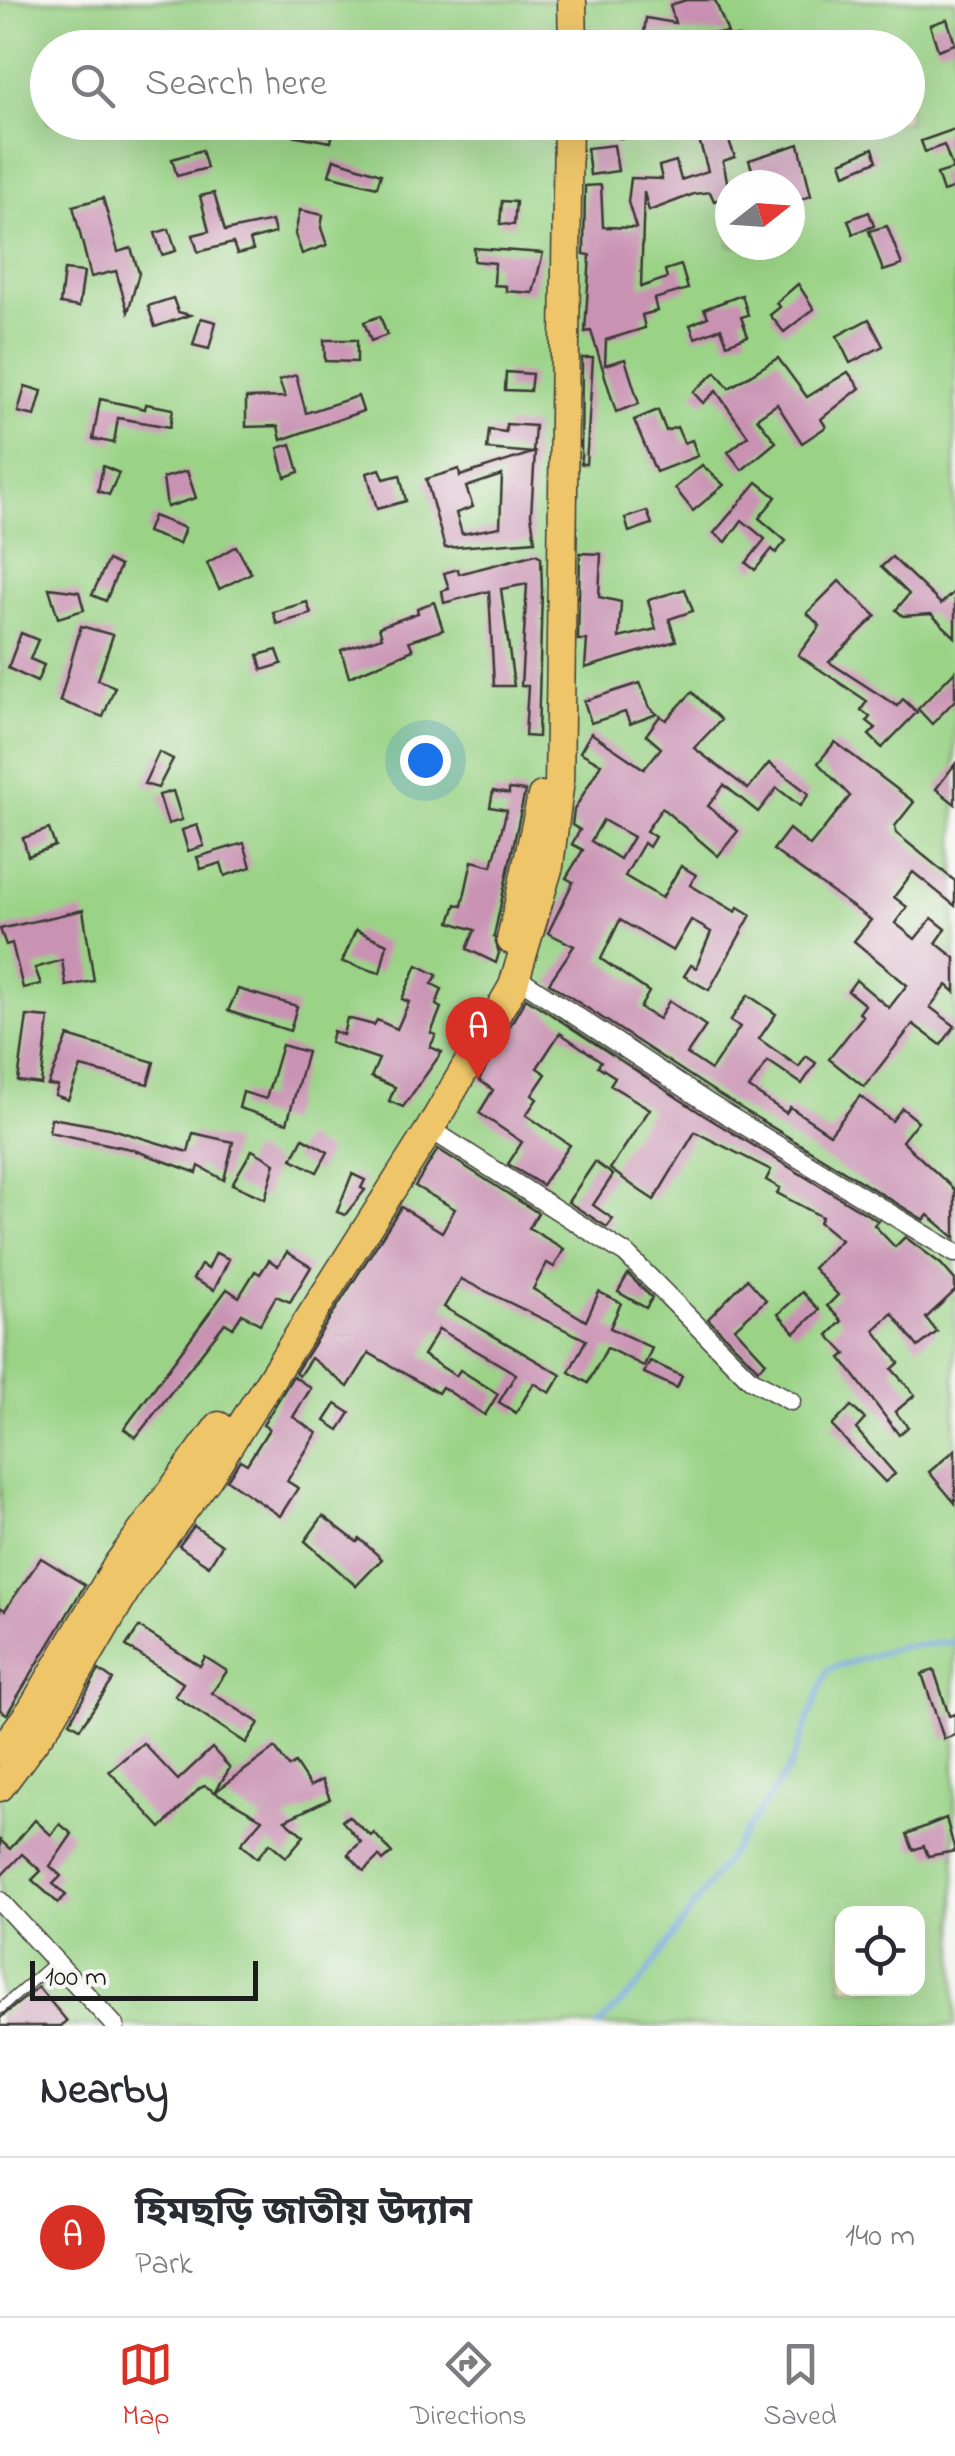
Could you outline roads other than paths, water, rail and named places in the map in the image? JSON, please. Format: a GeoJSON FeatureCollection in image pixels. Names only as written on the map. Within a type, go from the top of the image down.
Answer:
{"type":"FeatureCollection","features":[{"type":"Feature","properties":{"kind":"main road"},"geometry":{"type":"LineString","coordinates":[[571,30],[572,0]]}},
{"type":"Feature","properties":{"kind":"main road"},"geometry":{"type":"LineString","coordinates":[[0,1752],[32,1709],[118,1564],[190,1472],[413,1125],[507,960],[544,787],[550,140]]}},
{"type":"Feature","properties":{"kind":"main road"},"geometry":{"type":"LineString","coordinates":[[0,1787],[52,1717],[132,1578],[208,1478],[430,1129],[517,977],[549,866],[559,788],[568,140]]}},
{"type":"Feature","properties":{"kind":"street"},"geometry":{"type":"LineString","coordinates":[[517,977],[727,1116],[955,1253]]}},
{"type":"Feature","properties":{"kind":"street"},"geometry":{"type":"LineString","coordinates":[[430,1129],[626,1254],[672,1296],[750,1379],[790,1401]]}},
{"type":"Feature","properties":{"kind":"street"},"geometry":{"type":"LineString","coordinates":[[0,1902],[115,2026]]}},
{"type":"Feature","properties":{"kind":"lane"},"geometry":{"type":"LineString","coordinates":[[0,2009],[56,1959]]}},
{"type":"Feature","properties":{"kind":"waterway"},"geometry":{"type":"LineString","coordinates":[[598,2026],[639,1985],[789,1769],[828,1669],[901,1647],[955,1642]]}},
{"type":"Feature","properties":{"kind":"place","name":"হিমছড়ি জাতীয় উদ্যান"},"geometry":{"type":"Point","coordinates":[478,1079]}}]}
